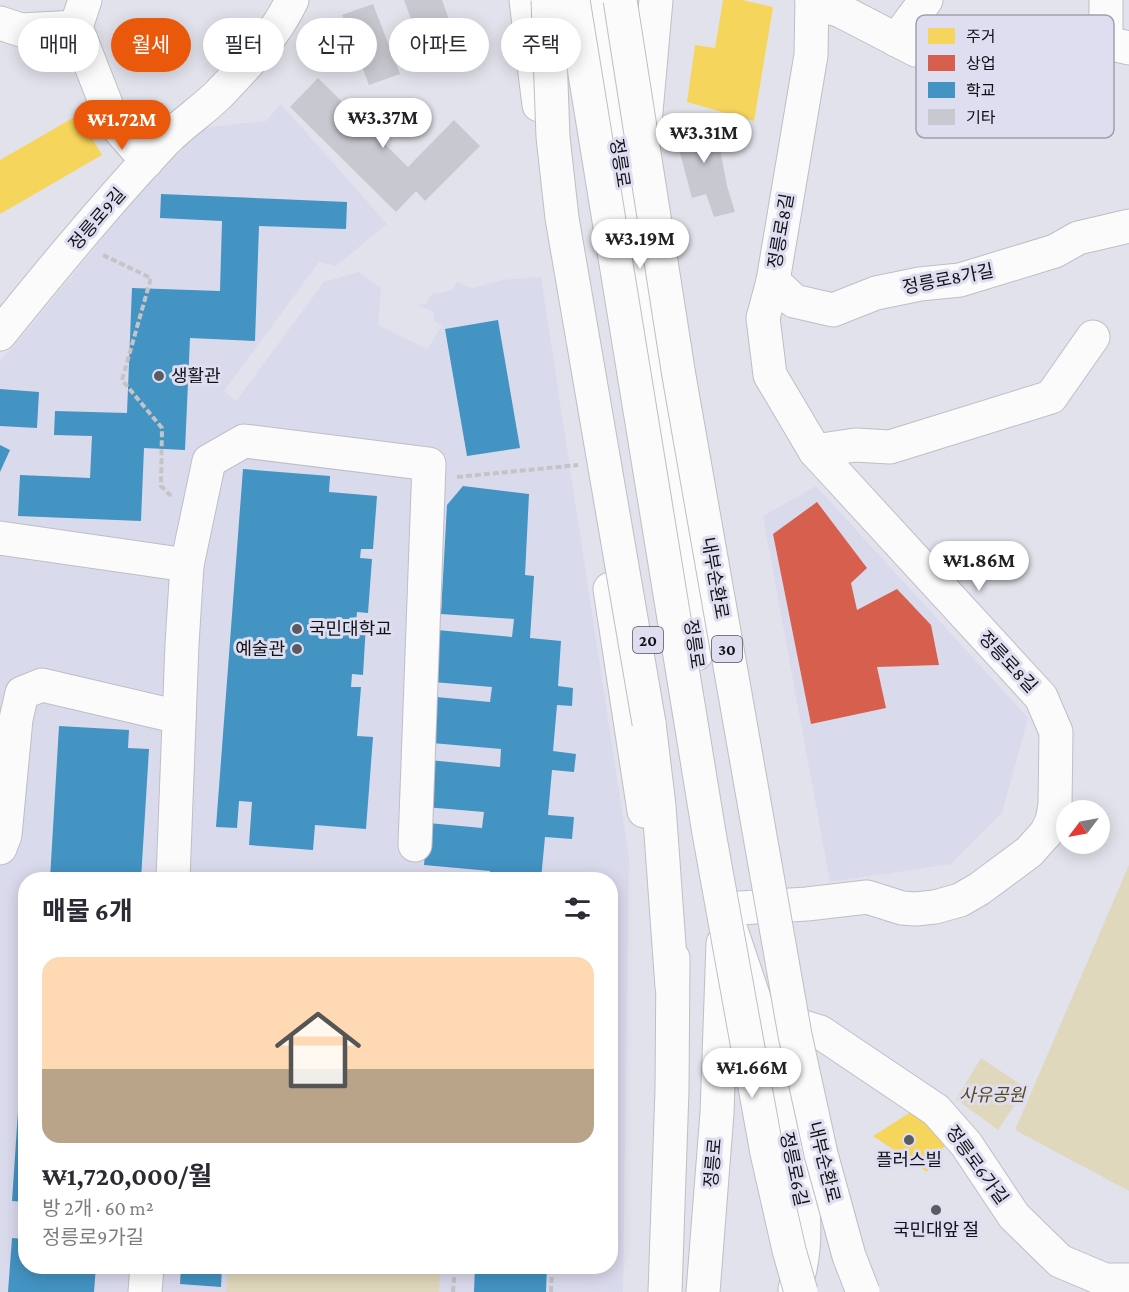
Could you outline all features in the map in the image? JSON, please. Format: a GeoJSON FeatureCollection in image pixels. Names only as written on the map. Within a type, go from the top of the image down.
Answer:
{"type":"FeatureCollection","features":[{"type":"Feature","properties":{"kind":"main road","name":"정릉로9길"},"geometry":{"type":"LineString","coordinates":[[0,334],[147,161],[170,137],[219,94],[275,31],[292,0]]}},
{"type":"Feature","properties":{"kind":"main road","name":"20"},"geometry":{"type":"LineString","coordinates":[[526,0],[565,305],[585,430],[641,598],[674,807],[676,849],[672,1090],[665,1292]]}},
{"type":"Feature","properties":{"kind":"main road"},"geometry":{"type":"LineString","coordinates":[[549,0],[553,137],[562,218],[649,723],[659,806],[672,987]]}},
{"type":"Feature","properties":{"kind":"main road"},"geometry":{"type":"LineString","coordinates":[[562,0],[599,207],[681,549]]}},
{"type":"Feature","properties":{"kind":"main road"},"geometry":{"type":"LineString","coordinates":[[573,0],[709,832],[767,1153],[801,1292]]}},
{"type":"Feature","properties":{"kind":"main road","name":"정릉로"},"geometry":{"type":"LineString","coordinates":[[594,0],[681,549],[721,819],[724,909],[717,1113],[703,1292]]}},
{"type":"Feature","properties":{"kind":"main road","name":"내부순환로"},"geometry":{"type":"LineString","coordinates":[[620,0],[679,376],[795,1035],[821,1154],[849,1256],[863,1292]]}},
{"type":"Feature","properties":{"kind":"main road"},"geometry":{"type":"LineString","coordinates":[[656,0],[640,171],[681,549]]}},
{"type":"Feature","properties":{"kind":"main road"},"geometry":{"type":"LineString","coordinates":[[896,40],[926,0]]}},
{"type":"Feature","properties":{"kind":"main road"},"geometry":{"type":"LineString","coordinates":[[1106,0],[1110,15]]}},
{"type":"Feature","properties":{"kind":"main road"},"geometry":{"type":"LineString","coordinates":[[812,1],[841,11],[916,50]]}},
{"type":"Feature","properties":{"kind":"main road","name":"정릉로8길"},"geometry":{"type":"LineString","coordinates":[[724,909],[807,904],[867,897],[902,908],[915,909],[935,907],[960,900],[979,889],[1034,847],[1046,833],[1052,821],[1055,805],[1056,732],[1041,697],[815,451],[771,375],[763,318],[772,281],[811,55],[812,1]]}},
{"type":"Feature","properties":{"kind":"main road"},"geometry":{"type":"LineString","coordinates":[[0,23],[21,30],[81,13],[113,122],[147,161]]}},
{"type":"Feature","properties":{"kind":"main road"},"geometry":{"type":"LineString","coordinates":[[1114,31],[1118,46]]}},
{"type":"Feature","properties":{"kind":"main road","name":"정릉로8가길"},"geometry":{"type":"LineString","coordinates":[[772,281],[794,301],[833,310],[876,293],[920,284],[960,280],[1054,251],[1078,238],[1129,225]]}},
{"type":"Feature","properties":{"kind":"main road"},"geometry":{"type":"LineString","coordinates":[[565,305],[607,429],[641,598]]}},
{"type":"Feature","properties":{"kind":"main road"},"geometry":{"type":"LineString","coordinates":[[815,451],[855,445],[890,447],[1052,397],[1093,337]]}},
{"type":"Feature","properties":{"kind":"main road"},"geometry":{"type":"LineString","coordinates":[[585,430],[672,987]]}},
{"type":"Feature","properties":{"kind":"main road"},"geometry":{"type":"LineString","coordinates":[[173,872],[187,566],[209,461],[244,441],[429,464],[415,845]]}},
{"type":"Feature","properties":{"kind":"main road"},"geometry":{"type":"LineString","coordinates":[[0,538],[187,566]]}},
{"type":"Feature","properties":{"kind":"main road"},"geometry":{"type":"LineString","coordinates":[[0,848],[5,835],[8,717],[21,693],[42,685],[179,717]]}},
{"type":"Feature","properties":{"kind":"main road","name":"정릉로6길"},"geometry":{"type":"LineString","coordinates":[[724,909],[759,1013],[803,1207],[804,1258],[794,1292]]}},
{"type":"Feature","properties":{"kind":"main road","name":"정릉로6가길"},"geometry":{"type":"LineString","coordinates":[[759,1013],[819,1032],[936,1110],[966,1144],[1014,1216],[1060,1261],[1104,1280],[1129,1280]]}},
{"type":"Feature","properties":{"kind":"main road"},"geometry":{"type":"LineString","coordinates":[[145,1292],[146,1274]]}},
{"type":"Feature","properties":{"kind":"path"},"geometry":{"type":"LineString","coordinates":[[102,255],[151,278],[122,380],[162,428],[161,486],[196,521]]}},
{"type":"Feature","properties":{"kind":"path"},"geometry":{"type":"LineString","coordinates":[[429,479],[590,464]]}},
{"type":"Feature","properties":{"kind":"path"},"geometry":{"type":"LineString","coordinates":[[453,1292],[454,1274]]}},
{"type":"Feature","properties":{"kind":"path"},"geometry":{"type":"LineString","coordinates":[[551,1292],[552,1274]]}},
{"type":"Feature","properties":{"kind":"shaded area","name":"국민대학교"},"geometry":{"type":"Polygon","coordinates":[[[281,104],[387,224],[336,266],[319,262],[224,391],[236,401],[324,282],[359,272],[381,288],[378,325],[427,349],[442,326],[434,321],[434,312],[417,305],[426,304],[432,294],[453,290],[457,282],[472,288],[503,280],[541,277],[629,857],[623,1292],[0,1292],[0,360],[139,194],[200,128],[266,121],[281,104]]]}},
{"type":"Feature","properties":{"kind":"shaded area"},"geometry":{"type":"Polygon","coordinates":[[[816,486],[1028,718],[1002,813],[951,864],[830,882],[763,516],[816,486]]]}},
{"type":"Feature","properties":{"kind":"green space"},"geometry":{"type":"Polygon","coordinates":[[[1129,865],[1129,1191],[1015,1130],[1129,865]]]}},
{"type":"Feature","properties":{"kind":"green space","name":"사유공원"},"geometry":{"type":"Polygon","coordinates":[[[981,1058],[1026,1088],[998,1130],[956,1099],[981,1058]]]}},
{"type":"Feature","properties":{"kind":"green space"},"geometry":{"type":"Polygon","coordinates":[[[227,1274],[440,1274],[439,1292],[226,1292],[227,1274]]]}},
{"type":"Feature","properties":{"kind":"building: 주거"},"geometry":{"type":"Polygon","coordinates":[[[723,0],[742,0],[773,7],[754,121],[687,102],[695,45],[715,48],[723,0]]]}},
{"type":"Feature","properties":{"kind":"building: 주거"},"geometry":{"type":"Polygon","coordinates":[[[78,115],[102,155],[0,214],[0,160],[78,115]]]}},
{"type":"Feature","properties":{"kind":"building: 주거","name":"플러스빌"},"geometry":{"type":"Polygon","coordinates":[[[911,1112],[949,1139],[927,1172],[873,1136],[911,1112]]]}},
{"type":"Feature","properties":{"kind":"building: 상업"},"geometry":{"type":"Polygon","coordinates":[[[817,502],[867,568],[851,583],[857,610],[897,589],[931,625],[939,665],[877,667],[886,708],[811,724],[773,534],[817,502]]]}},
{"type":"Feature","properties":{"kind":"building: 학교","name":"생활관"},"geometry":{"type":"Polygon","coordinates":[[[161,194],[347,202],[346,229],[259,226],[255,341],[190,338],[185,450],[144,448],[141,521],[18,516],[20,475],[90,478],[92,436],[54,435],[55,411],[127,413],[132,288],[220,291],[222,221],[160,218],[161,194]]]}},
{"type":"Feature","properties":{"kind":"building: 학교"},"geometry":{"type":"Polygon","coordinates":[[[498,320],[520,448],[467,456],[445,329],[498,320]]]}},
{"type":"Feature","properties":{"kind":"building: 학교"},"geometry":{"type":"Polygon","coordinates":[[[0,389],[39,392],[37,428],[0,426],[0,389]]]}},
{"type":"Feature","properties":{"kind":"building: 학교"},"geometry":{"type":"Polygon","coordinates":[[[0,445],[10,450],[0,472],[0,445]]]}},
{"type":"Feature","properties":{"kind":"building: 학교","name":"예술관"},"geometry":{"type":"Polygon","coordinates":[[[243,469],[330,476],[329,492],[377,496],[373,549],[361,549],[360,558],[372,559],[368,613],[357,612],[356,623],[366,624],[363,675],[352,674],[351,687],[361,687],[357,736],[373,737],[366,829],[315,825],[313,850],[249,845],[252,802],[239,801],[237,828],[216,827],[243,469]]]}},
{"type":"Feature","properties":{"kind":"building: 학교"},"geometry":{"type":"Polygon","coordinates":[[[463,486],[529,494],[525,575],[534,576],[530,638],[561,641],[558,686],[573,688],[572,706],[557,705],[553,751],[576,754],[574,772],[552,770],[548,815],[574,817],[572,839],[545,837],[542,872],[490,872],[424,865],[428,823],[482,828],[484,812],[425,807],[429,760],[500,767],[501,749],[432,743],[436,697],[490,702],[492,687],[433,682],[437,630],[512,637],[514,619],[441,614],[447,505],[463,486]]]}},
{"type":"Feature","properties":{"kind":"building: 학교"},"geometry":{"type":"Polygon","coordinates":[[[59,726],[129,730],[128,748],[149,749],[141,872],[50,872],[59,726]]]}},
{"type":"Feature","properties":{"kind":"building: 학교"},"geometry":{"type":"Polygon","coordinates":[[[18,1112],[18,1201],[12,1201],[18,1112]]]}},
{"type":"Feature","properties":{"kind":"building: 학교"},"geometry":{"type":"Polygon","coordinates":[[[12,1238],[18,1238],[18,1274],[95,1274],[94,1292],[8,1292],[12,1238]]]}},
{"type":"Feature","properties":{"kind":"building: 학교"},"geometry":{"type":"Polygon","coordinates":[[[181,1274],[222,1274],[221,1287],[180,1284],[181,1274]]]}},
{"type":"Feature","properties":{"kind":"building: 학교"},"geometry":{"type":"Polygon","coordinates":[[[475,1274],[547,1274],[546,1292],[474,1292],[475,1274]]]}},
{"type":"Feature","properties":{"kind":"building: 기타"},"geometry":{"type":"Polygon","coordinates":[[[404,0],[442,0],[448,18],[411,18],[404,0]]]}},
{"type":"Feature","properties":{"kind":"building: 기타"},"geometry":{"type":"Polygon","coordinates":[[[373,4],[389,45],[389,72],[399,72],[400,74],[369,85],[364,72],[377,72],[377,18],[343,18],[342,15],[373,4]]]}},
{"type":"Feature","properties":{"kind":"building: 기타"},"geometry":{"type":"Polygon","coordinates":[[[318,78],[408,167],[454,120],[480,146],[425,201],[416,191],[396,212],[290,107],[318,78]]]}},
{"type":"Feature","properties":{"kind":"building: 기타"},"geometry":{"type":"Polygon","coordinates":[[[714,117],[727,186],[735,212],[714,217],[706,194],[692,198],[673,127],[714,117]]]}},
{"type":"Feature","properties":{"kind":"place","name":"생활관"},"geometry":{"type":"Point","coordinates":[159,376]}},
{"type":"Feature","properties":{"kind":"place","name":"국민대학교"},"geometry":{"type":"Point","coordinates":[297,629]}},
{"type":"Feature","properties":{"kind":"place","name":"예술관"},"geometry":{"type":"Point","coordinates":[297,649]}},
{"type":"Feature","properties":{"kind":"place","name":"플러스빌"},"geometry":{"type":"Point","coordinates":[909,1140]}},
{"type":"Feature","properties":{"kind":"place","name":"국민대앞 절"},"geometry":{"type":"Point","coordinates":[936,1210]}}]}
